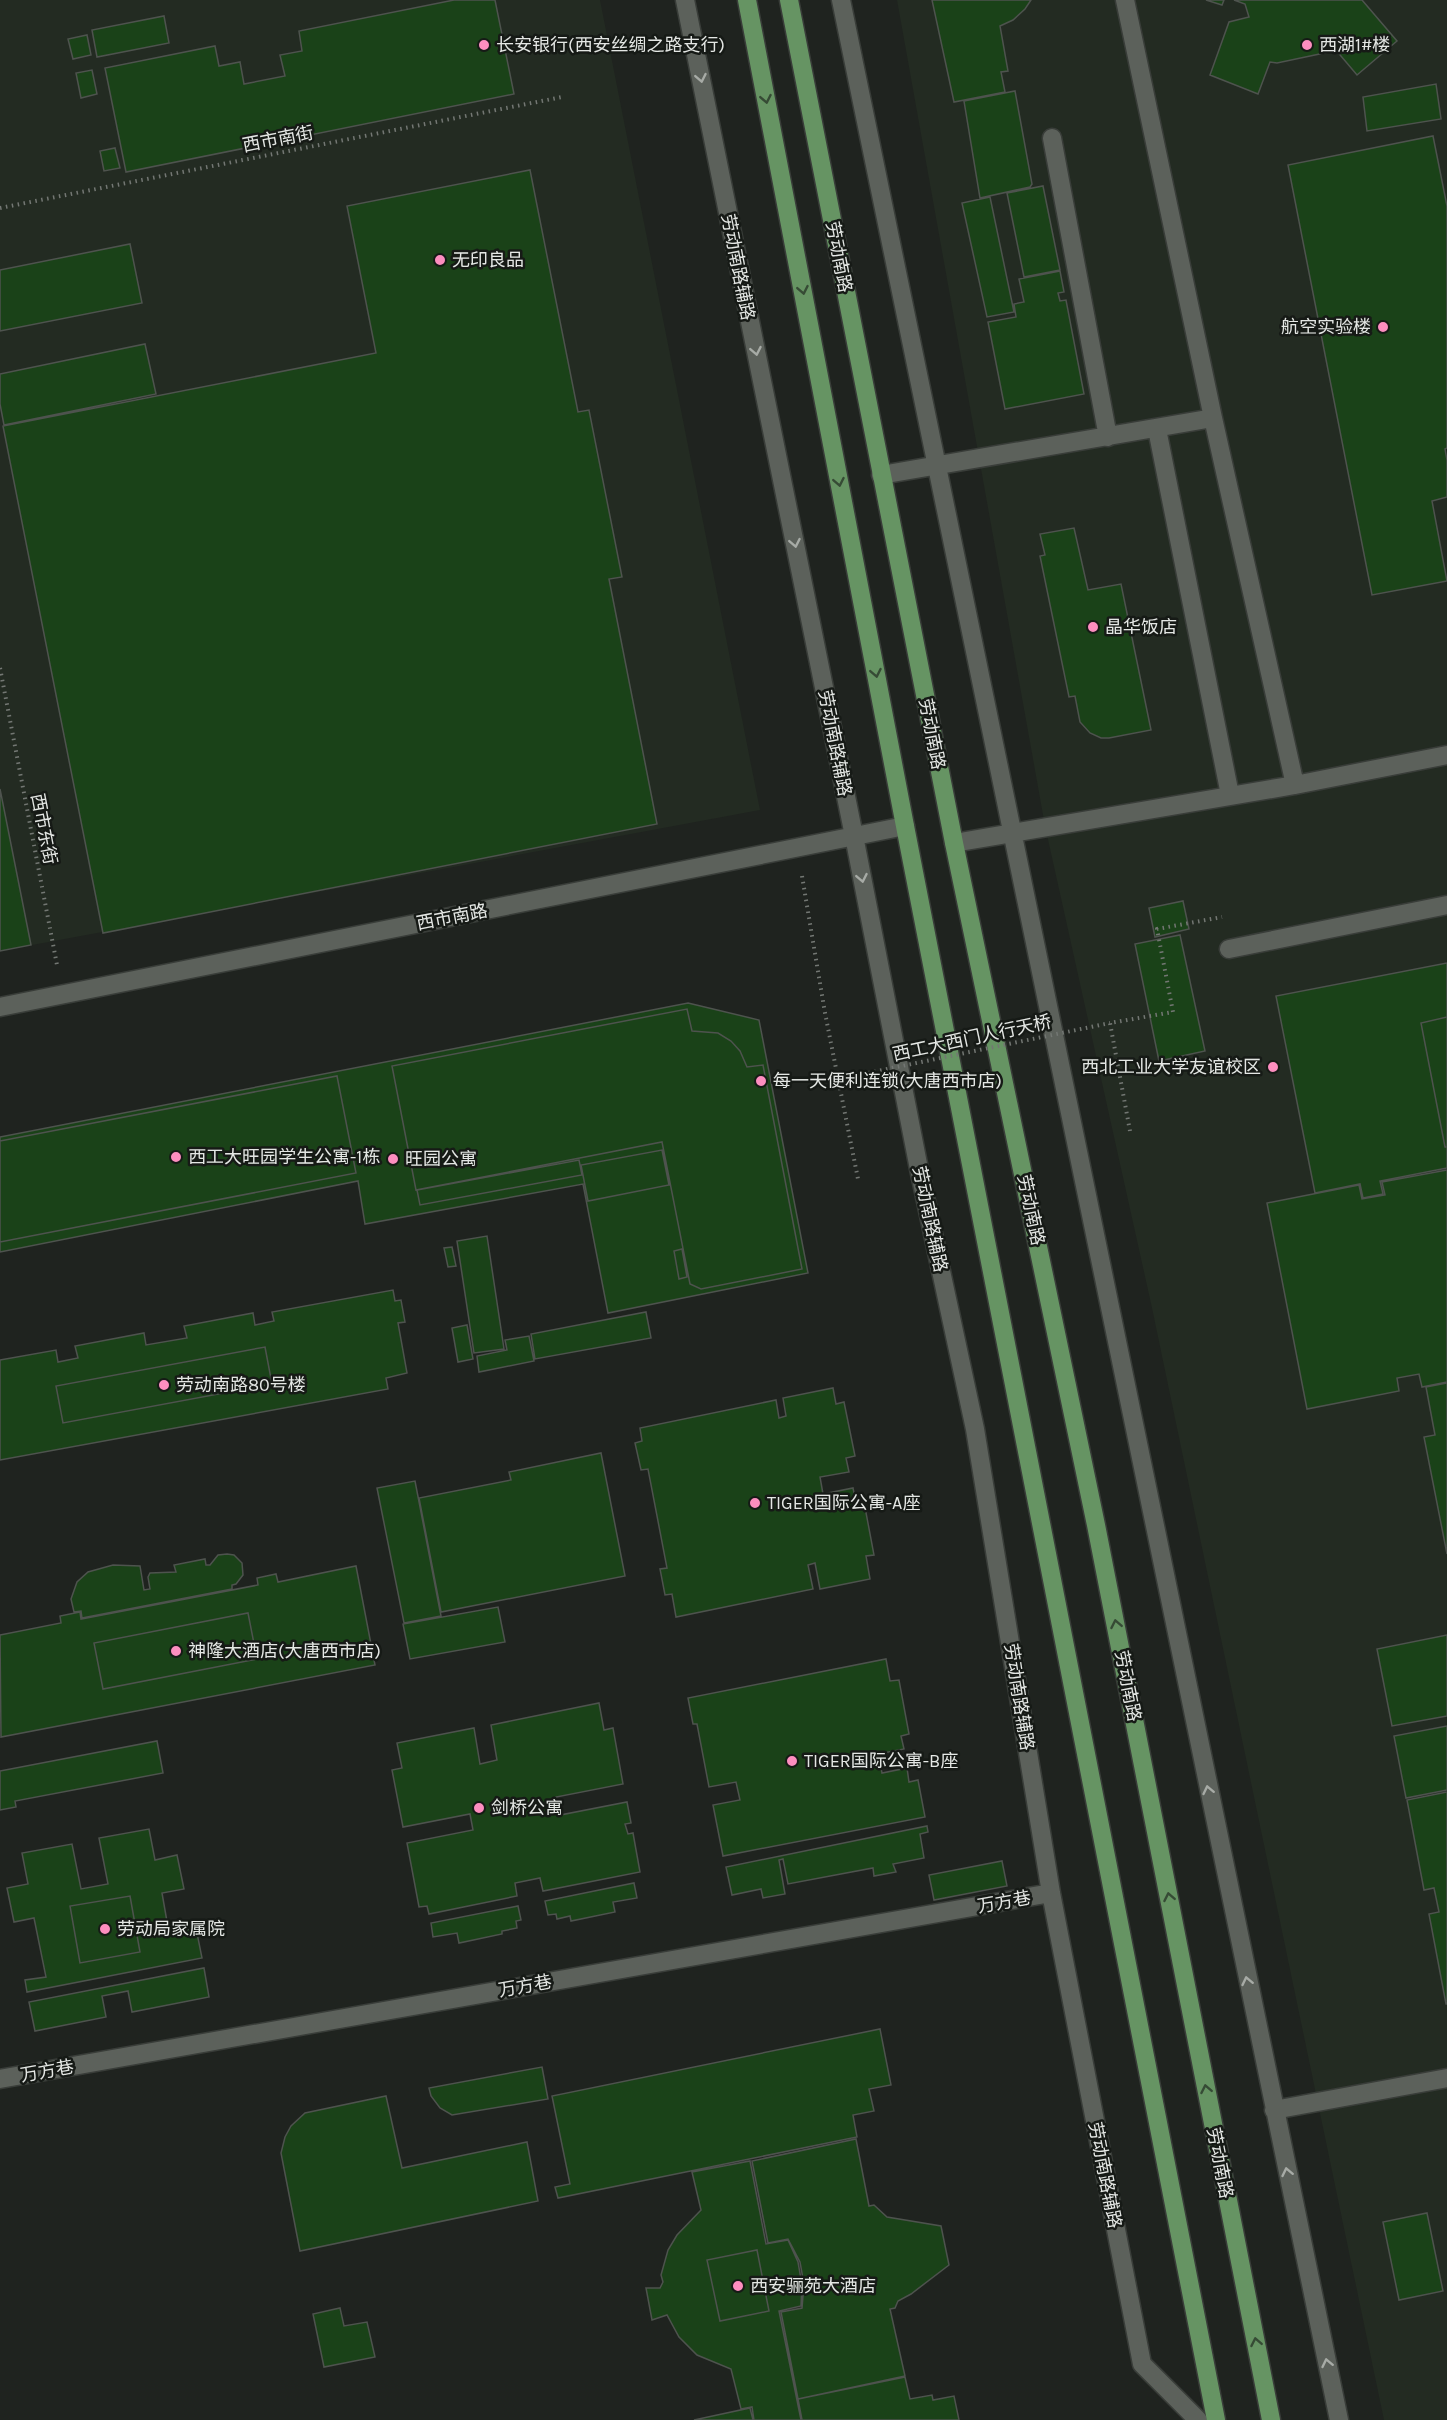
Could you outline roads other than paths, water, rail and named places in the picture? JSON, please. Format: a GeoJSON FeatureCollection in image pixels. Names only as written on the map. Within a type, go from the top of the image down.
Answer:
{"type":"FeatureCollection","features":[{"type":"Feature","properties":{"kind":"main road"},"geometry":{"type":"LineString","coordinates":[[747,0],[905,826],[1216,2420]]}},
{"type":"Feature","properties":{"kind":"main road","name":"劳动南路"},"geometry":{"type":"LineString","coordinates":[[789,0],[954,843],[1099,1536],[1271,2420]]}},
{"type":"Feature","properties":{"kind":"street","name":"劳动南路辅路"},"geometry":{"type":"LineString","coordinates":[[685,0],[918,1164],[975,1430],[1051,1893],[1142,2364],[1198,2420]]}},
{"type":"Feature","properties":{"kind":"street"},"geometry":{"type":"LineString","coordinates":[[841,0],[1339,2420]]}},
{"type":"Feature","properties":{"kind":"street"},"geometry":{"type":"LineString","coordinates":[[1125,0],[1213,418],[1295,784]]}},
{"type":"Feature","properties":{"kind":"street"},"geometry":{"type":"LineString","coordinates":[[1052,138],[1108,437]]}},
{"type":"Feature","properties":{"kind":"street"},"geometry":{"type":"LineString","coordinates":[[881,475],[1213,418]]}},
{"type":"Feature","properties":{"kind":"street"},"geometry":{"type":"LineString","coordinates":[[1157,429],[1230,795]]}},
{"type":"Feature","properties":{"kind":"street"},"geometry":{"type":"LineString","coordinates":[[954,843],[1295,784],[1447,755]]}},
{"type":"Feature","properties":{"kind":"street","name":"西市南路"},"geometry":{"type":"LineString","coordinates":[[0,1007],[905,826]]}},
{"type":"Feature","properties":{"kind":"street"},"geometry":{"type":"LineString","coordinates":[[1229,949],[1447,905]]}},
{"type":"Feature","properties":{"kind":"street","name":"万方巷"},"geometry":{"type":"LineString","coordinates":[[0,2079],[1051,1893]]}},
{"type":"Feature","properties":{"kind":"street"},"geometry":{"type":"LineString","coordinates":[[1274,2110],[1447,2078]]}},
{"type":"Feature","properties":{"kind":"place","name":"长安银行(西安丝绸之路支行)"},"geometry":{"type":"Point","coordinates":[484,45]}},
{"type":"Feature","properties":{"kind":"place","name":"西湖1#楼"},"geometry":{"type":"Point","coordinates":[1307,45]}},
{"type":"Feature","properties":{"kind":"place","name":"无印良品"},"geometry":{"type":"Point","coordinates":[440,260]}},
{"type":"Feature","properties":{"kind":"place","name":"航空实验楼"},"geometry":{"type":"Point","coordinates":[1383,327]}},
{"type":"Feature","properties":{"kind":"place","name":"晶华饭店"},"geometry":{"type":"Point","coordinates":[1093,627]}},
{"type":"Feature","properties":{"kind":"place","name":"西北工业大学友谊校区"},"geometry":{"type":"Point","coordinates":[1273,1067]}},
{"type":"Feature","properties":{"kind":"place","name":"每一天便利连锁(大唐西市店)"},"geometry":{"type":"Point","coordinates":[761,1081]}},
{"type":"Feature","properties":{"kind":"place","name":"西工大旺园学生公寓-1栋"},"geometry":{"type":"Point","coordinates":[176,1157]}},
{"type":"Feature","properties":{"kind":"place","name":"旺园公寓"},"geometry":{"type":"Point","coordinates":[393,1159]}},
{"type":"Feature","properties":{"kind":"place","name":"劳动南路80号楼"},"geometry":{"type":"Point","coordinates":[164,1385]}},
{"type":"Feature","properties":{"kind":"place","name":"TIGER国际公寓-A座"},"geometry":{"type":"Point","coordinates":[755,1503]}},
{"type":"Feature","properties":{"kind":"place","name":"神隆大酒店(大唐西市店)"},"geometry":{"type":"Point","coordinates":[176,1651]}},
{"type":"Feature","properties":{"kind":"place","name":"TIGER国际公寓-B座"},"geometry":{"type":"Point","coordinates":[792,1761]}},
{"type":"Feature","properties":{"kind":"place","name":"剑桥公寓"},"geometry":{"type":"Point","coordinates":[479,1808]}},
{"type":"Feature","properties":{"kind":"place","name":"劳动局家属院"},"geometry":{"type":"Point","coordinates":[105,1929]}},
{"type":"Feature","properties":{"kind":"place","name":"西安骊苑大酒店"},"geometry":{"type":"Point","coordinates":[738,2286]}}]}
